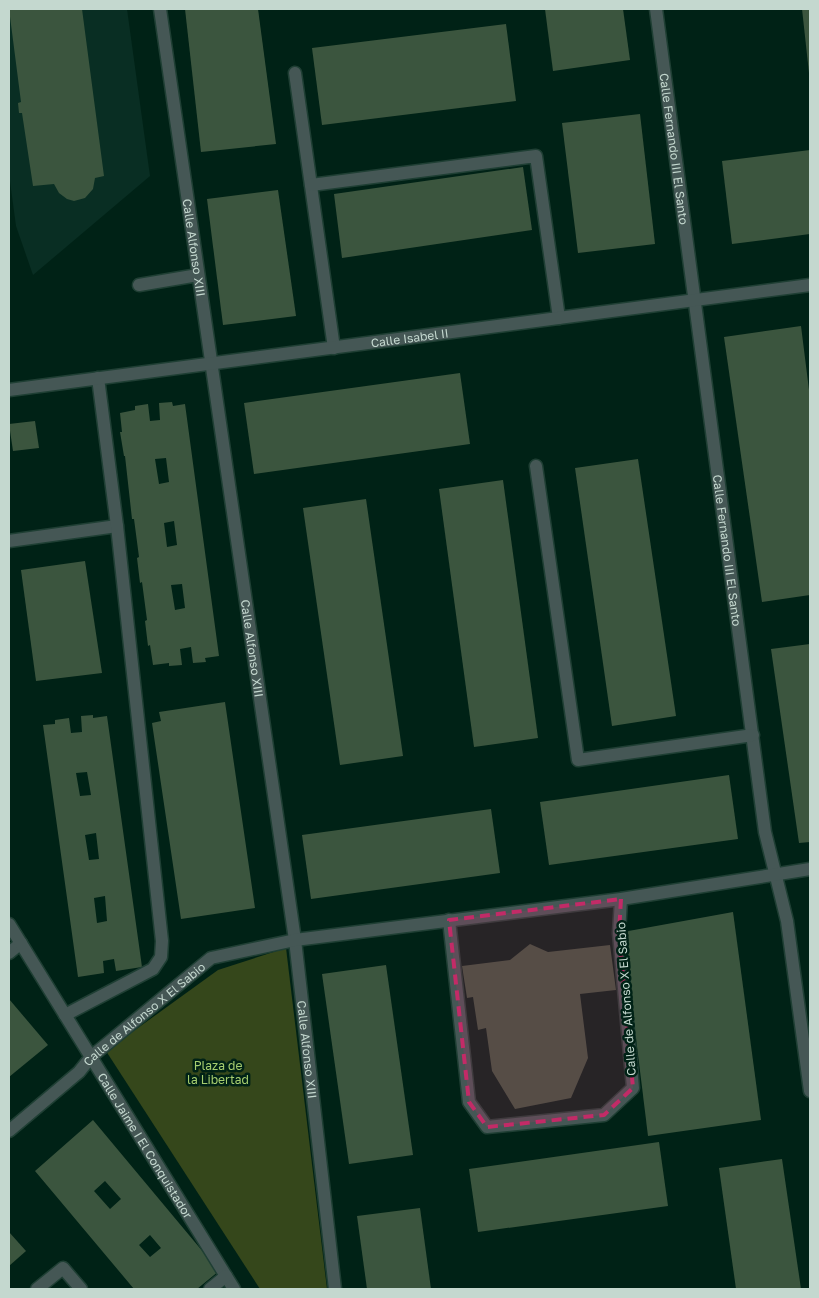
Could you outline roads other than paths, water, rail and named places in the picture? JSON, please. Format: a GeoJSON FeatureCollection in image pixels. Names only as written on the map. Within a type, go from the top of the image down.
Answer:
{"type":"FeatureCollection","features":[{"type":"Feature","properties":{"kind":"street","name":"Calle Alfonso XIII"},"geometry":{"type":"LineString","coordinates":[[160,9],[295,940],[335,1289]]}},
{"type":"Feature","properties":{"kind":"street","name":"Calle Fernando III El Santo"},"geometry":{"type":"LineString","coordinates":[[656,9],[765,832],[787,921],[810,1091]]}},
{"type":"Feature","properties":{"kind":"street"},"geometry":{"type":"LineString","coordinates":[[295,73],[334,348]]}},
{"type":"Feature","properties":{"kind":"street"},"geometry":{"type":"LineString","coordinates":[[311,185],[536,156],[559,318]]}},
{"type":"Feature","properties":{"kind":"street"},"geometry":{"type":"LineString","coordinates":[[139,285],[198,275]]}},
{"type":"Feature","properties":{"kind":"street","name":"Calle Isabel II"},"geometry":{"type":"LineString","coordinates":[[9,390],[810,285]]}},
{"type":"Feature","properties":{"kind":"street"},"geometry":{"type":"LineString","coordinates":[[65,1015],[153,969],[161,957],[162,941],[117,526],[98,378]]}},
{"type":"Feature","properties":{"kind":"street"},"geometry":{"type":"LineString","coordinates":[[536,466],[578,760],[753,735]]}},
{"type":"Feature","properties":{"kind":"street"},"geometry":{"type":"LineString","coordinates":[[9,541],[117,526]]}},
{"type":"Feature","properties":{"kind":"street","name":"Calle de Alfonso X El Sabio"},"geometry":{"type":"LineString","coordinates":[[9,1130],[79,1072],[91,1057],[211,958],[295,940],[621,899],[810,869]]}},
{"type":"Feature","properties":{"kind":"street","name":"Calle de Alfonso X El Sabio"},"geometry":{"type":"LineString","coordinates":[[449,920],[469,1102],[487,1127],[604,1115],[633,1088],[619,933],[621,899]]}},
{"type":"Feature","properties":{"kind":"street","name":"Calle Jaime I El Conquistador"},"geometry":{"type":"LineString","coordinates":[[9,924],[234,1289]]}},
{"type":"Feature","properties":{"kind":"street"},"geometry":{"type":"LineString","coordinates":[[9,953],[21,943]]}},
{"type":"Feature","properties":{"kind":"street"},"geometry":{"type":"LineString","coordinates":[[37,1289],[63,1268],[81,1289]]}},
{"type":"Feature","properties":{"kind":"street"},"geometry":{"type":"LineString","coordinates":[[210,1289],[226,1276]]}},
{"type":"Feature","properties":{"kind":"park label","name":"Plaza de la Libertad"},"geometry":{"type":"Point","coordinates":[218,1072]}}]}
